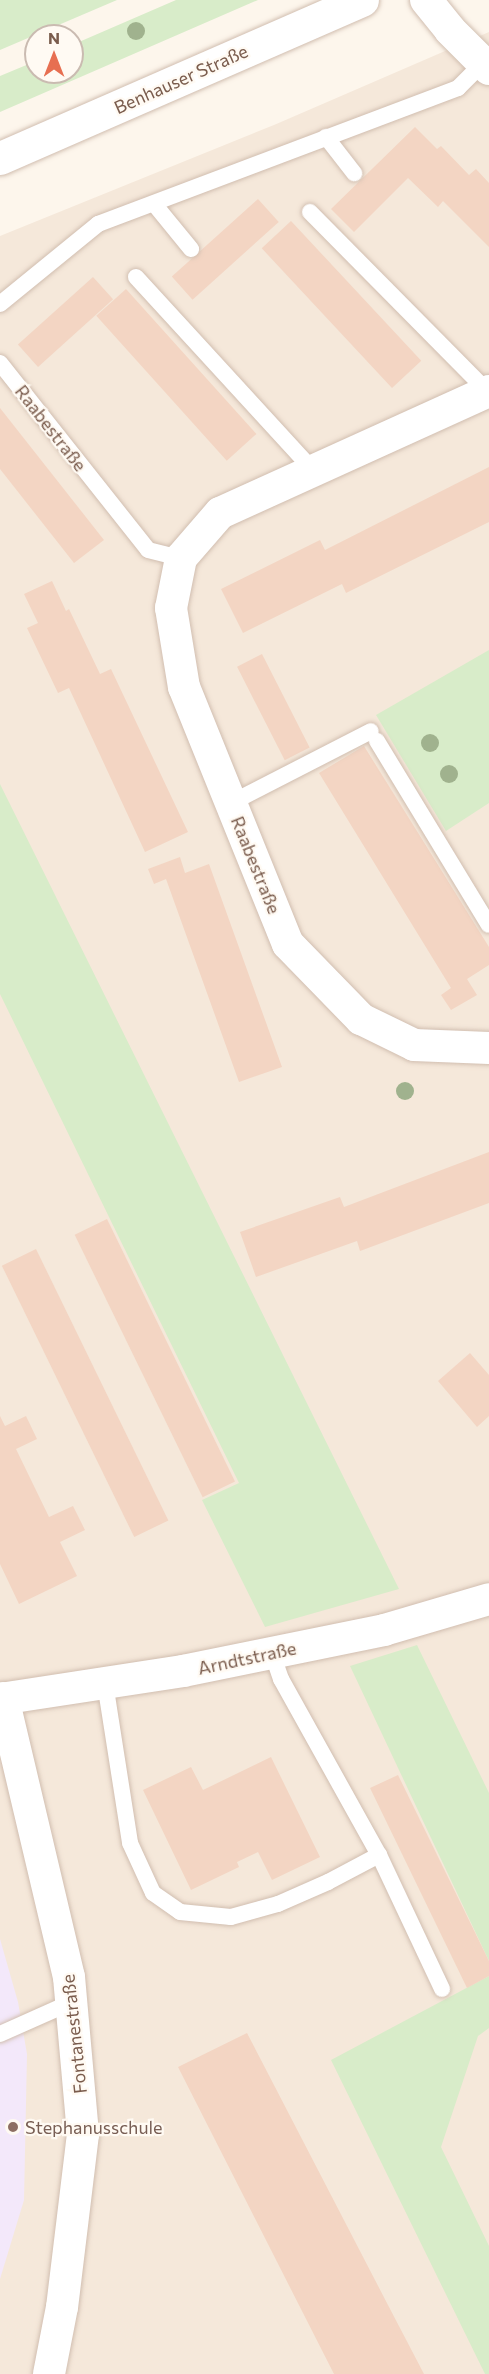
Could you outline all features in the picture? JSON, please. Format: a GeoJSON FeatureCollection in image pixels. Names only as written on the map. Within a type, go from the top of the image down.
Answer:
{"type":"FeatureCollection","features":[{"type":"Feature","properties":{"kind":"main road","name":"Benhauser Straße"},"geometry":{"type":"LineString","coordinates":[[0,158],[362,0]]}},
{"type":"Feature","properties":{"kind":"street"},"geometry":{"type":"LineString","coordinates":[[426,0],[486,66]]}},
{"type":"Feature","properties":{"kind":"street","name":"Raabestraße"},"geometry":{"type":"LineString","coordinates":[[489,392],[220,513],[181,558],[171,608],[184,687],[288,944],[361,1019],[414,1045],[489,1048]]}},
{"type":"Feature","properties":{"kind":"street","name":"Arndtstraße"},"geometry":{"type":"LineString","coordinates":[[1,1699],[183,1671],[272,1653],[384,1630],[489,1599]]}},
{"type":"Feature","properties":{"kind":"street","name":"Fontanestraße"},"geometry":{"type":"LineString","coordinates":[[1,1699],[69,1977],[83,2134],[62,2307],[49,2374]]}},
{"type":"Feature","properties":{"kind":"lane"},"geometry":{"type":"LineString","coordinates":[[0,304],[98,224],[155,205],[326,137],[458,88],[486,66]]}},
{"type":"Feature","properties":{"kind":"lane"},"geometry":{"type":"LineString","coordinates":[[326,137],[354,172]]}},
{"type":"Feature","properties":{"kind":"lane"},"geometry":{"type":"LineString","coordinates":[[155,205],[191,249]]}},
{"type":"Feature","properties":{"kind":"lane","name":"Raabestraße"},"geometry":{"type":"LineString","coordinates":[[310,212],[489,392]]}},
{"type":"Feature","properties":{"kind":"lane"},"geometry":{"type":"LineString","coordinates":[[136,277],[314,471]]}},
{"type":"Feature","properties":{"kind":"lane","name":"Raabestraße"},"geometry":{"type":"LineString","coordinates":[[0,363],[148,550],[181,558]]}},
{"type":"Feature","properties":{"kind":"lane"},"geometry":{"type":"LineString","coordinates":[[231,803],[374,736],[489,925]]}},
{"type":"Feature","properties":{"kind":"lane"},"geometry":{"type":"LineString","coordinates":[[272,1653],[281,1679],[379,1855],[442,1989]]}},
{"type":"Feature","properties":{"kind":"lane"},"geometry":{"type":"LineString","coordinates":[[105,1683],[130,1843],[153,1893],[180,1912],[231,1917],[278,1904],[328,1882],[379,1855]]}},
{"type":"Feature","properties":{"kind":"lane"},"geometry":{"type":"LineString","coordinates":[[0,2034],[72,2002]]}},
{"type":"Feature","properties":{"kind":"shaded area"},"geometry":{"type":"Polygon","coordinates":[[[489,32],[489,2374],[0,2374],[0,236],[274,125],[489,32]]]}},
{"type":"Feature","properties":{"kind":"shaded area","name":"Stephanusschule"},"geometry":{"type":"Polygon","coordinates":[[[0,1939],[18,2002],[27,2054],[24,2200],[0,2279],[0,1939]]]}},
{"type":"Feature","properties":{"kind":"green space"},"geometry":{"type":"Polygon","coordinates":[[[0,0],[117,0],[61,24],[24,24],[24,40],[0,50],[0,0]]]}},
{"type":"Feature","properties":{"kind":"green space"},"geometry":{"type":"Polygon","coordinates":[[[176,0],[258,0],[84,76],[84,40],[176,0]]]}},
{"type":"Feature","properties":{"kind":"green space"},"geometry":{"type":"Polygon","coordinates":[[[24,66],[24,84],[64,84],[0,112],[0,76],[24,66]]]}},
{"type":"Feature","properties":{"kind":"green space"},"geometry":{"type":"Polygon","coordinates":[[[489,650],[489,803],[446,831],[376,715],[489,650]]]}},
{"type":"Feature","properties":{"kind":"green space"},"geometry":{"type":"Polygon","coordinates":[[[0,784],[399,1589],[265,1627],[202,1500],[239,1483],[0,994],[0,784]]]}},
{"type":"Feature","properties":{"kind":"green space"},"geometry":{"type":"Polygon","coordinates":[[[417,1645],[489,1793],[489,1961],[350,1666],[417,1645]]]}},
{"type":"Feature","properties":{"kind":"green space"},"geometry":{"type":"Polygon","coordinates":[[[489,1976],[489,2028],[478,2036],[441,2147],[489,2246],[489,2374],[485,2374],[331,2060],[489,1976]]]}},
{"type":"Feature","properties":{"kind":"building"},"geometry":{"type":"Polygon","coordinates":[[[415,127],[437,149],[441,146],[469,175],[476,169],[489,183],[489,247],[443,201],[438,207],[408,178],[354,232],[331,209],[415,127]]]}},
{"type":"Feature","properties":{"kind":"building"},"geometry":{"type":"Polygon","coordinates":[[[258,199],[279,222],[193,300],[172,277],[258,199]]]}},
{"type":"Feature","properties":{"kind":"building"},"geometry":{"type":"Polygon","coordinates":[[[291,221],[421,361],[392,388],[262,248],[291,221]]]}},
{"type":"Feature","properties":{"kind":"building"},"geometry":{"type":"Polygon","coordinates":[[[93,277],[113,299],[38,367],[18,345],[93,277]]]}},
{"type":"Feature","properties":{"kind":"building"},"geometry":{"type":"Polygon","coordinates":[[[126,289],[256,434],[227,461],[96,316],[126,289]]]}},
{"type":"Feature","properties":{"kind":"building"},"geometry":{"type":"Polygon","coordinates":[[[0,408],[104,540],[74,563],[0,469],[0,408]]]}},
{"type":"Feature","properties":{"kind":"building"},"geometry":{"type":"Polygon","coordinates":[[[489,467],[489,522],[346,593],[342,584],[243,633],[221,589],[320,540],[325,550],[489,467]]]}},
{"type":"Feature","properties":{"kind":"building"},"geometry":{"type":"Polygon","coordinates":[[[52,581],[66,611],[69,609],[100,674],[111,669],[188,832],[145,852],[69,688],[58,693],[27,628],[38,623],[24,594],[52,581]]]}},
{"type":"Feature","properties":{"kind":"building"},"geometry":{"type":"Polygon","coordinates":[[[262,654],[310,748],[285,760],[237,667],[262,654]]]}},
{"type":"Feature","properties":{"kind":"building"},"geometry":{"type":"Polygon","coordinates":[[[364,746],[489,947],[489,965],[467,979],[477,995],[451,1010],[441,995],[451,988],[319,773],[364,746]]]}},
{"type":"Feature","properties":{"kind":"building"},"geometry":{"type":"Polygon","coordinates":[[[180,857],[185,873],[209,864],[282,1067],[239,1082],[166,879],[154,884],[148,869],[180,857]]]}},
{"type":"Feature","properties":{"kind":"building"},"geometry":{"type":"Polygon","coordinates":[[[489,1152],[489,1203],[360,1251],[357,1241],[256,1277],[240,1232],[340,1197],[344,1207],[489,1152]]]}},
{"type":"Feature","properties":{"kind":"building"},"geometry":{"type":"Polygon","coordinates":[[[107,1219],[235,1481],[203,1497],[75,1235],[107,1219]]]}},
{"type":"Feature","properties":{"kind":"building"},"geometry":{"type":"Polygon","coordinates":[[[36,1249],[168,1520],[134,1537],[2,1266],[36,1249]]]}},
{"type":"Feature","properties":{"kind":"building"},"geometry":{"type":"Polygon","coordinates":[[[470,1353],[489,1375],[489,1416],[477,1427],[438,1381],[470,1353]]]}},
{"type":"Feature","properties":{"kind":"building"},"geometry":{"type":"Polygon","coordinates":[[[0,1416],[5,1426],[26,1416],[37,1439],[16,1449],[49,1517],[73,1506],[85,1530],[60,1542],[77,1576],[19,1604],[0,1564],[0,1416]]]}},
{"type":"Feature","properties":{"kind":"building"},"geometry":{"type":"Polygon","coordinates":[[[271,1757],[320,1857],[272,1880],[258,1852],[237,1862],[239,1867],[191,1890],[143,1790],[191,1767],[203,1790],[271,1757]]]}},
{"type":"Feature","properties":{"kind":"building"},"geometry":{"type":"Polygon","coordinates":[[[398,1775],[489,1961],[489,1976],[467,1988],[370,1788],[398,1775]]]}},
{"type":"Feature","properties":{"kind":"building"},"geometry":{"type":"Polygon","coordinates":[[[247,2033],[424,2374],[334,2374],[178,2067],[247,2033]]]}},
{"type":"Feature","properties":{"kind":"place","name":"Stephanusschule"},"geometry":{"type":"Point","coordinates":[13,2127]}}]}
